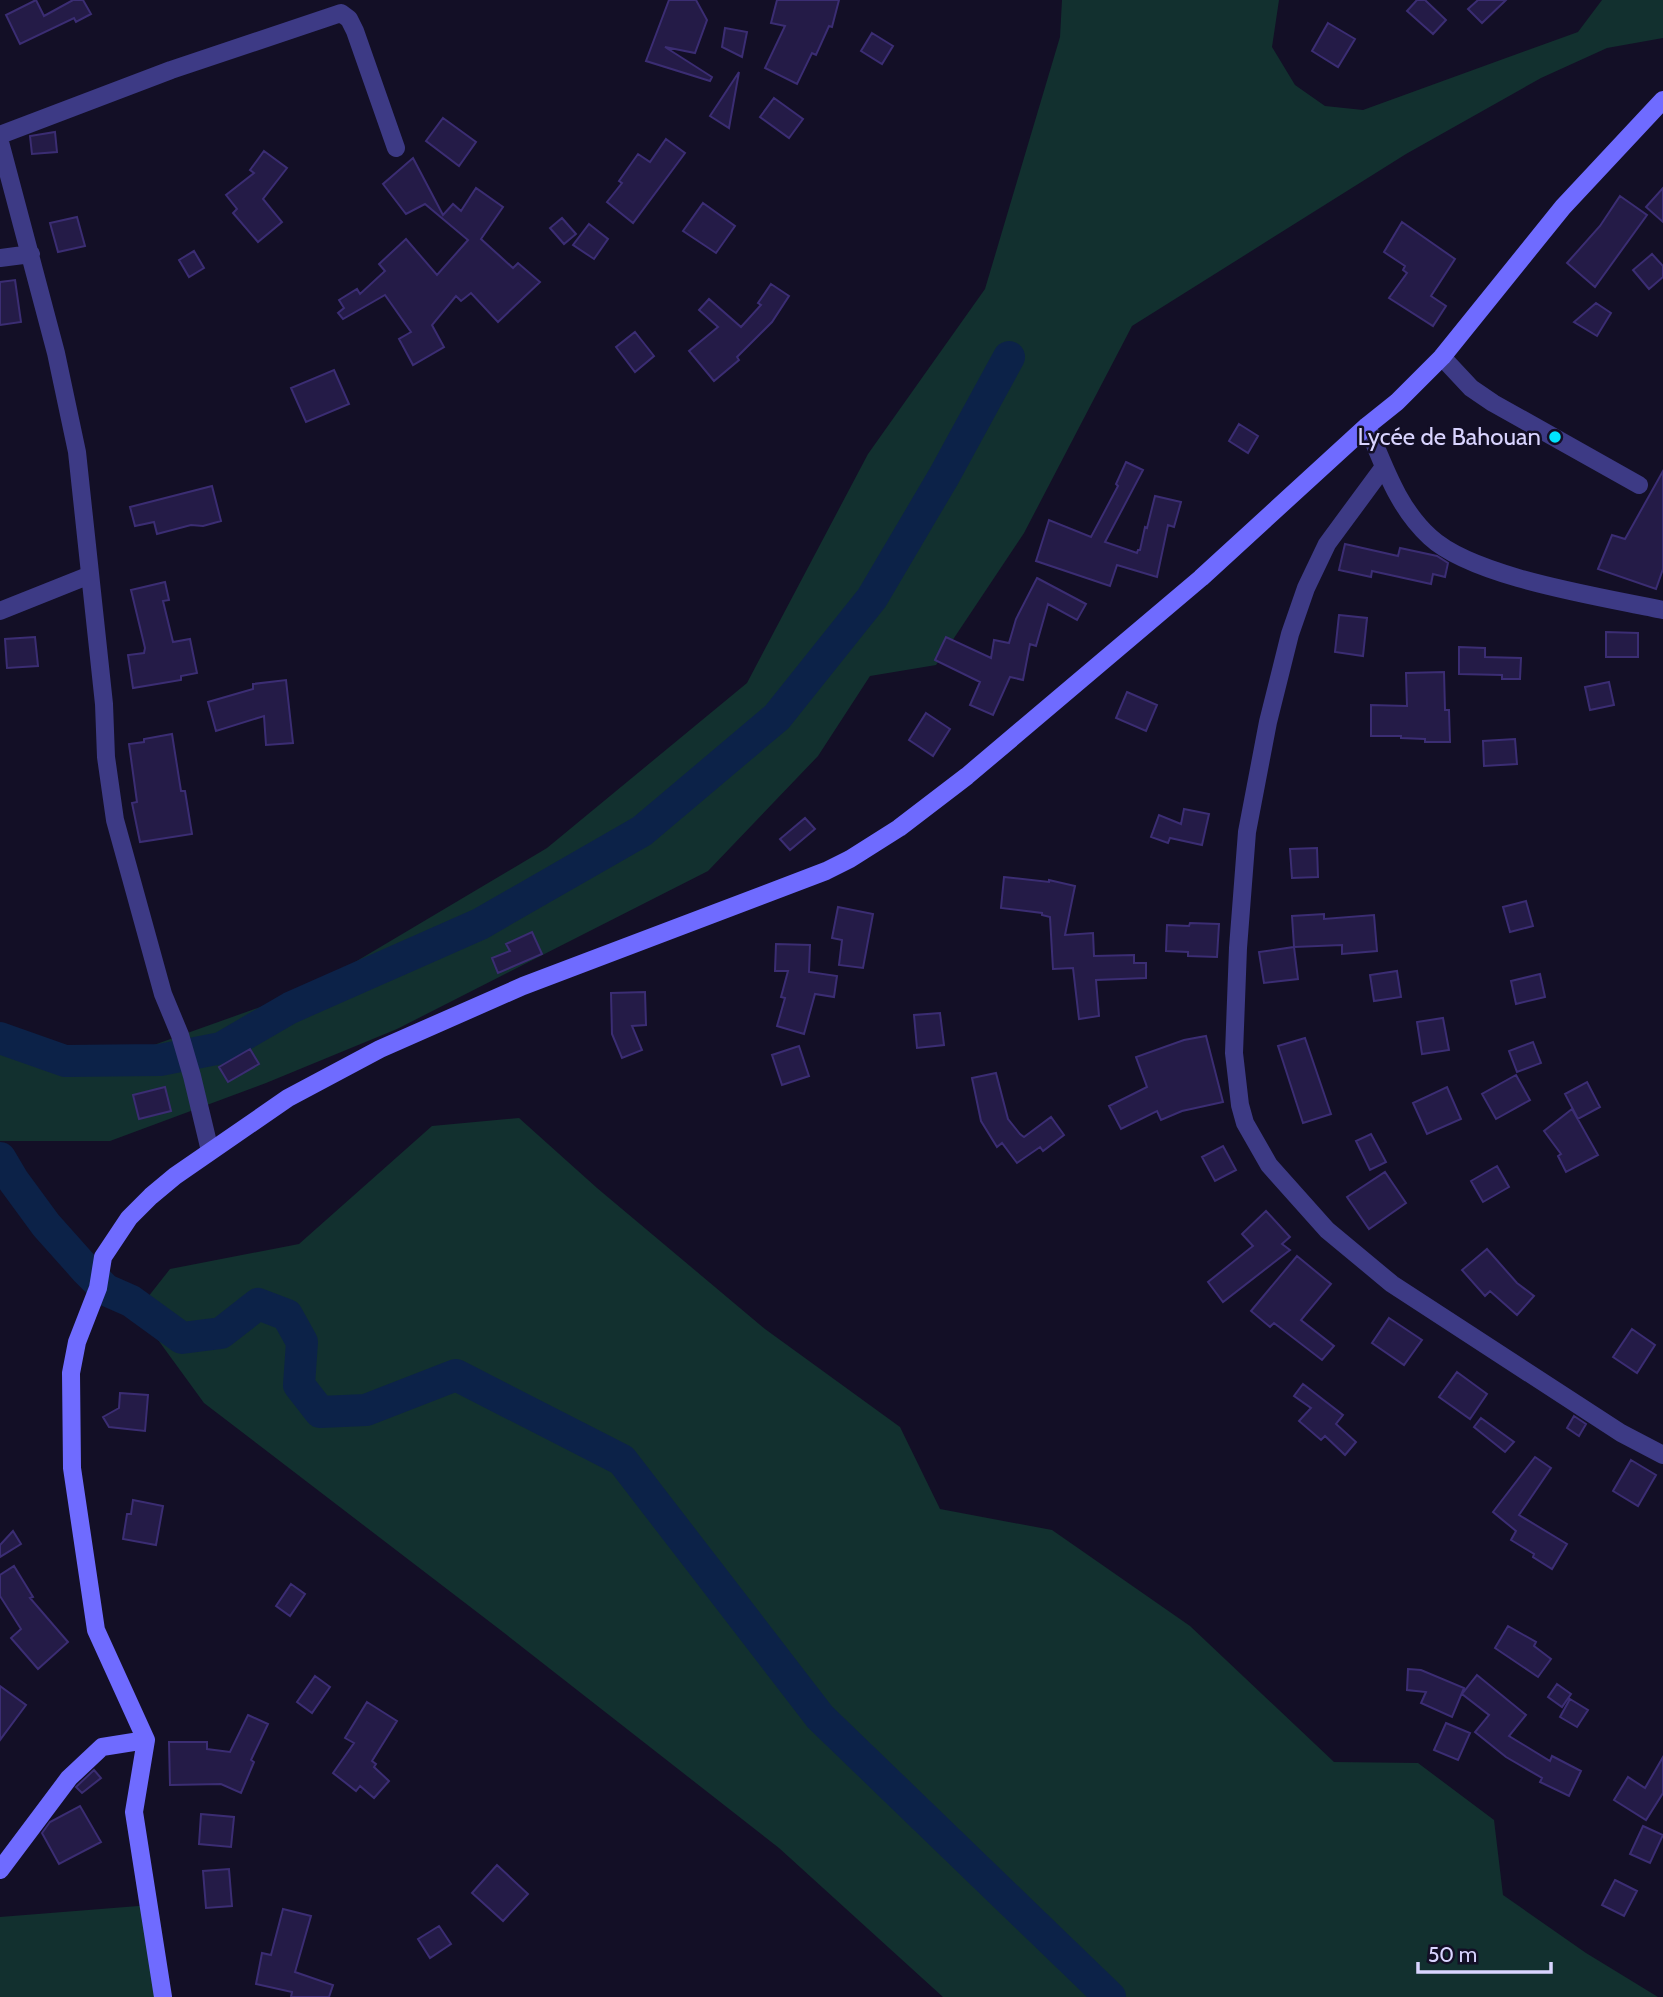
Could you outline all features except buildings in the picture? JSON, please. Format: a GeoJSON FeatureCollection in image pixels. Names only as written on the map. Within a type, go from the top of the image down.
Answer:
{"type":"FeatureCollection","features":[{"type":"Feature","properties":{"kind":"main road"},"geometry":{"type":"LineString","coordinates":[[163,1997],[134,1812],[146,1740],[96,1630],[72,1468],[71,1373],[77,1342],[98,1288],[103,1257],[129,1218],[151,1196],[288,1098],[380,1049],[523,986],[826,871],[874,844],[967,776],[1097,667],[1201,578],[1405,394],[1442,357],[1563,207],[1663,100]]}},
{"type":"Feature","properties":{"kind":"main road"},"geometry":{"type":"LineString","coordinates":[[0,1870],[69,1778],[102,1748],[146,1740]]}},
{"type":"Feature","properties":{"kind":"street"},"geometry":{"type":"LineString","coordinates":[[0,135],[145,79],[341,13],[349,19],[355,31],[396,148]]}},
{"type":"Feature","properties":{"kind":"street"},"geometry":{"type":"LineString","coordinates":[[0,142],[56,353],[77,452],[104,704],[106,757],[115,820],[163,994],[180,1035],[192,1076],[210,1152]]}},
{"type":"Feature","properties":{"kind":"street"},"geometry":{"type":"LineString","coordinates":[[0,258],[31,254]]}},
{"type":"Feature","properties":{"kind":"street"},"geometry":{"type":"LineString","coordinates":[[1442,357],[1471,388],[1493,403],[1639,485]]}},
{"type":"Feature","properties":{"kind":"street"},"geometry":{"type":"LineString","coordinates":[[1367,426],[1383,468],[1414,520],[1431,538],[1455,553],[1492,570],[1572,591],[1663,610]]}},
{"type":"Feature","properties":{"kind":"street"},"geometry":{"type":"LineString","coordinates":[[1383,468],[1327,544],[1306,587],[1290,634],[1268,722],[1247,832],[1238,948],[1234,1053],[1240,1105],[1245,1123],[1269,1166],[1307,1210],[1345,1246],[1392,1284],[1621,1433],[1663,1455]]}},
{"type":"Feature","properties":{"kind":"street"},"geometry":{"type":"LineString","coordinates":[[0,611],[90,575]]}},
{"type":"Feature","properties":{"kind":"green space"},"geometry":{"type":"Polygon","coordinates":[[[1062,0],[1279,0],[1272,47],[1295,85],[1325,106],[1363,110],[1578,32],[1602,0],[1663,0],[1663,38],[1607,48],[1541,78],[1406,154],[1132,326],[1024,533],[936,665],[870,676],[818,756],[708,871],[397,1029],[266,1083],[110,1141],[0,1141],[0,1023],[92,1067],[308,990],[547,848],[747,683],[868,454],[985,289],[1060,37],[1062,0]]]}},
{"type":"Feature","properties":{"kind":"green space"},"geometry":{"type":"Polygon","coordinates":[[[519,1118],[597,1188],[765,1329],[900,1427],[940,1509],[1052,1530],[1190,1626],[1334,1762],[1418,1763],[1494,1820],[1503,1895],[1586,1953],[1658,1997],[943,1997],[779,1848],[204,1403],[137,1311],[170,1269],[299,1244],[432,1126],[519,1118]]]}},
{"type":"Feature","properties":{"kind":"green space"},"geometry":{"type":"Polygon","coordinates":[[[151,1905],[172,1997],[0,1997],[0,1917],[151,1905]]]}},
{"type":"Feature","properties":{"kind":"waterway"},"geometry":{"type":"LineString","coordinates":[[0,1038],[65,1061],[160,1060],[221,1048],[290,1008],[480,924],[642,831],[777,717],[872,598],[944,476],[1009,357]]}},
{"type":"Feature","properties":{"kind":"waterway"},"geometry":{"type":"LineString","coordinates":[[0,1158],[46,1225],[106,1290],[131,1301],[182,1338],[221,1333],[258,1304],[287,1315],[302,1342],[299,1385],[320,1412],[366,1410],[456,1375],[622,1460],[820,1717],[1110,1997]]}},
{"type":"Feature","properties":{"kind":"place","name":"Lycée de Bahouan"},"geometry":{"type":"Point","coordinates":[1555,437]}}]}
